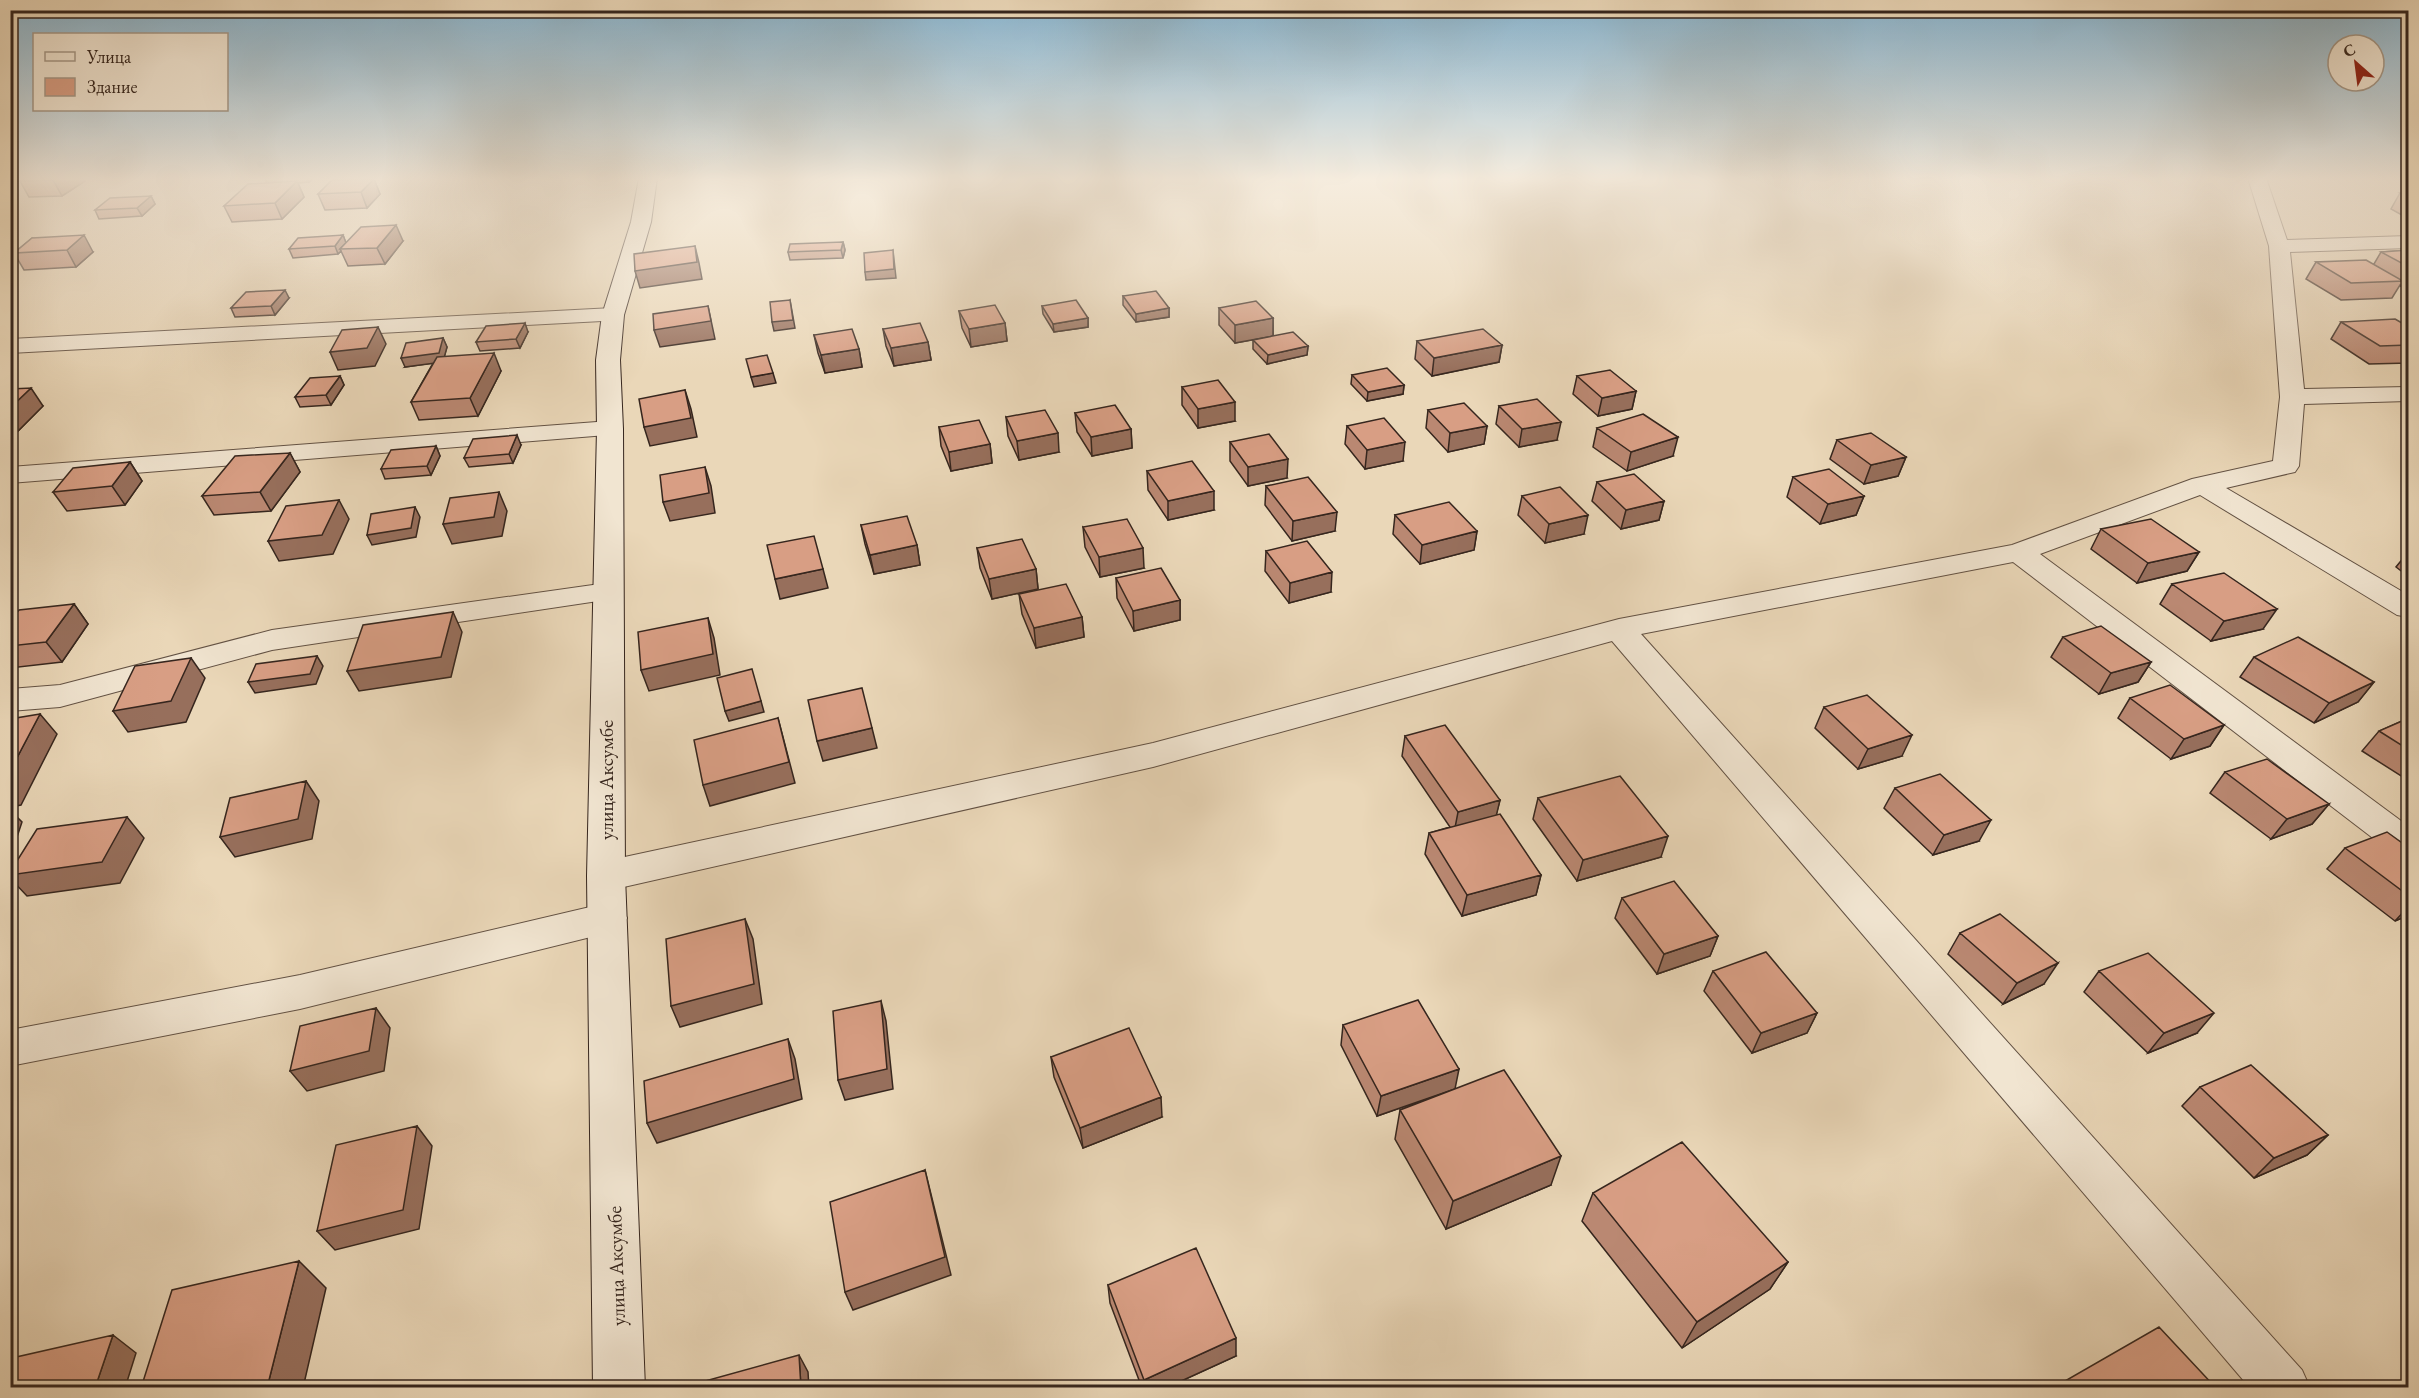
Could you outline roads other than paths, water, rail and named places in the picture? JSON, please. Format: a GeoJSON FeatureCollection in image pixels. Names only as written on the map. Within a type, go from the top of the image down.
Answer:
{"type":"FeatureCollection","features":[{"type":"Feature","properties":{"kind":"street","name":"улица Аксумбе"},"geometry":{"type":"LineString","coordinates":[[619,1388],[606,876],[610,429],[608,360],[613,315],[635,243]]}},
{"type":"Feature","properties":{"kind":"street"},"geometry":{"type":"LineString","coordinates":[[606,876],[1153,755],[1618,629],[2019,552],[2202,484],[2286,466],[2292,397],[2279,246],[2369,243]]}},
{"type":"Feature","properties":{"kind":"street"},"geometry":{"type":"LineString","coordinates":[[10,346],[613,315]]}},
{"type":"Feature","properties":{"kind":"street"},"geometry":{"type":"LineString","coordinates":[[2292,397],[2409,394]]}},
{"type":"Feature","properties":{"kind":"street"},"geometry":{"type":"LineString","coordinates":[[10,475],[610,429]]}},
{"type":"Feature","properties":{"kind":"street"},"geometry":{"type":"LineString","coordinates":[[2202,484],[2409,608]]}},
{"type":"Feature","properties":{"kind":"street"},"geometry":{"type":"LineString","coordinates":[[2019,552],[2409,845]]}},
{"type":"Feature","properties":{"kind":"street"},"geometry":{"type":"LineString","coordinates":[[10,699],[60,696],[272,640],[608,592]]}},
{"type":"Feature","properties":{"kind":"street"},"geometry":{"type":"LineString","coordinates":[[1618,629],[2284,1388]]}},
{"type":"Feature","properties":{"kind":"street"},"geometry":{"type":"LineString","coordinates":[[10,1048],[300,992],[607,918]]}}]}
